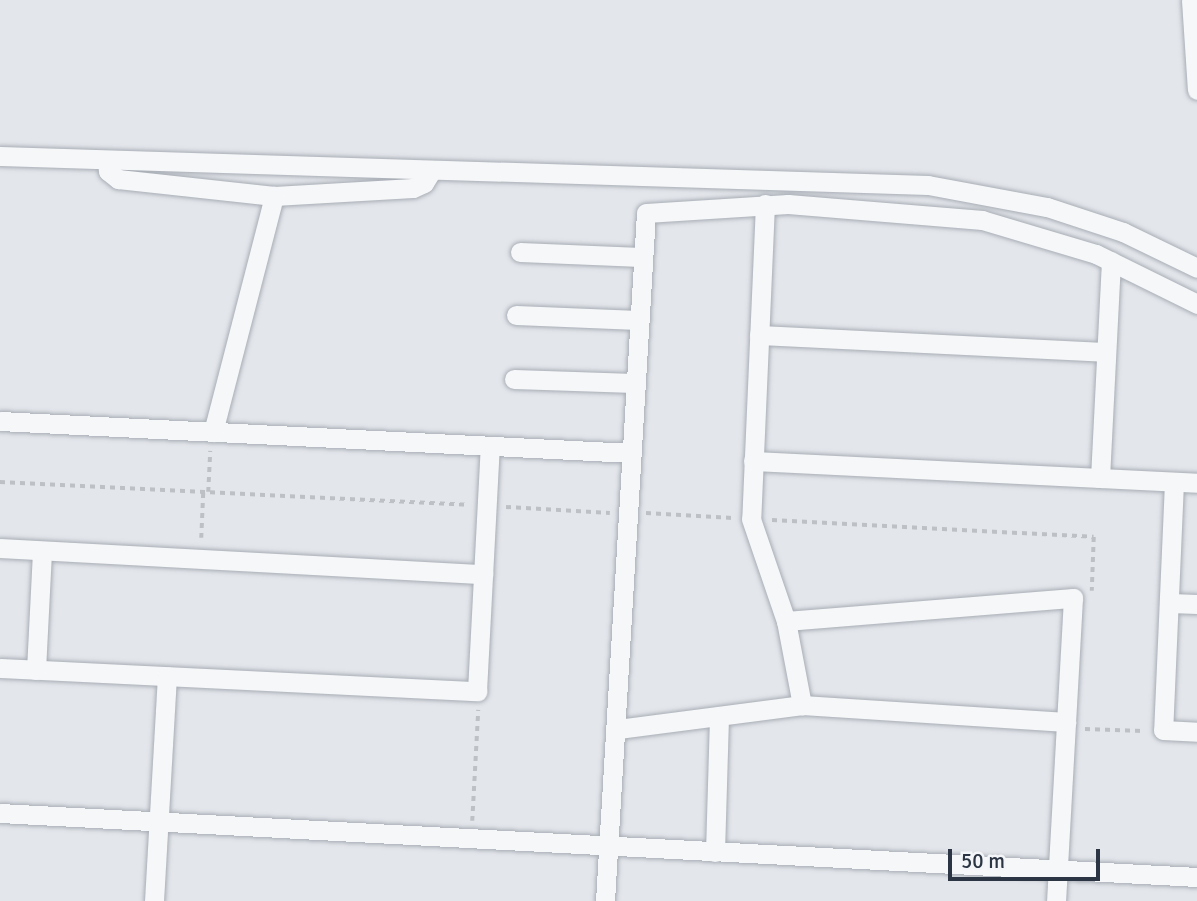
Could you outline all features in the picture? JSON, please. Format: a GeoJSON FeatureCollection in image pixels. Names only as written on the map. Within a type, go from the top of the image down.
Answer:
{"type":"FeatureCollection","features":[{"type":"Feature","properties":{"kind":"street"},"geometry":{"type":"LineString","coordinates":[[1191,0],[1197,90]]}},
{"type":"Feature","properties":{"kind":"street"},"geometry":{"type":"LineString","coordinates":[[0,156],[816,180],[972,191],[1084,218],[1197,268]]}},
{"type":"Feature","properties":{"kind":"street"},"geometry":{"type":"LineString","coordinates":[[107,160],[108,171],[118,179],[274,196],[413,188],[424,183],[432,170]]}},
{"type":"Feature","properties":{"kind":"street"},"geometry":{"type":"LineString","coordinates":[[213,432],[274,196]]}},
{"type":"Feature","properties":{"kind":"street"},"geometry":{"type":"LineString","coordinates":[[765,204],[751,519],[786,621],[802,705]]}},
{"type":"Feature","properties":{"kind":"street"},"geometry":{"type":"LineString","coordinates":[[606,901],[607,846],[618,729],[641,257],[646,213],[765,204],[982,220],[1111,261],[1197,304]]}},
{"type":"Feature","properties":{"kind":"street"},"geometry":{"type":"LineString","coordinates":[[520,252],[641,257]]}},
{"type":"Feature","properties":{"kind":"street"},"geometry":{"type":"LineString","coordinates":[[1100,478],[1111,261]]}},
{"type":"Feature","properties":{"kind":"street"},"geometry":{"type":"LineString","coordinates":[[516,315],[638,320]]}},
{"type":"Feature","properties":{"kind":"street"},"geometry":{"type":"LineString","coordinates":[[759,335],[1105,352]]}},
{"type":"Feature","properties":{"kind":"street"},"geometry":{"type":"LineString","coordinates":[[514,379],[634,383]]}},
{"type":"Feature","properties":{"kind":"street"},"geometry":{"type":"LineString","coordinates":[[0,421],[631,453]]}},
{"type":"Feature","properties":{"kind":"street"},"geometry":{"type":"LineString","coordinates":[[0,668],[477,691],[490,446]]}},
{"type":"Feature","properties":{"kind":"street"},"geometry":{"type":"LineString","coordinates":[[753,461],[1197,483]]}},
{"type":"Feature","properties":{"kind":"street"},"geometry":{"type":"LineString","coordinates":[[1174,482],[1163,730],[1197,732]]}},
{"type":"Feature","properties":{"kind":"street"},"geometry":{"type":"LineString","coordinates":[[0,548],[483,574]]}},
{"type":"Feature","properties":{"kind":"street"},"geometry":{"type":"LineString","coordinates":[[36,670],[42,551]]}},
{"type":"Feature","properties":{"kind":"street"},"geometry":{"type":"LineString","coordinates":[[786,621],[1073,598],[1056,901]]}},
{"type":"Feature","properties":{"kind":"street"},"geometry":{"type":"LineString","coordinates":[[1170,603],[1197,604]]}},
{"type":"Feature","properties":{"kind":"street"},"geometry":{"type":"LineString","coordinates":[[154,901],[167,676]]}},
{"type":"Feature","properties":{"kind":"street"},"geometry":{"type":"LineString","coordinates":[[618,729],[802,705],[1066,722]]}},
{"type":"Feature","properties":{"kind":"street"},"geometry":{"type":"LineString","coordinates":[[715,852],[719,716]]}},
{"type":"Feature","properties":{"kind":"street"},"geometry":{"type":"LineString","coordinates":[[0,813],[1197,877]]}},
{"type":"Feature","properties":{"kind":"path"},"geometry":{"type":"LineString","coordinates":[[201,559],[205,492],[213,432]]}},
{"type":"Feature","properties":{"kind":"path"},"geometry":{"type":"LineString","coordinates":[[0,482],[628,512]]}},
{"type":"Feature","properties":{"kind":"path"},"geometry":{"type":"LineString","coordinates":[[471,839],[477,691]]}},
{"type":"Feature","properties":{"kind":"path"},"geometry":{"type":"LineString","coordinates":[[1086,729],[1163,730]]}}]}
